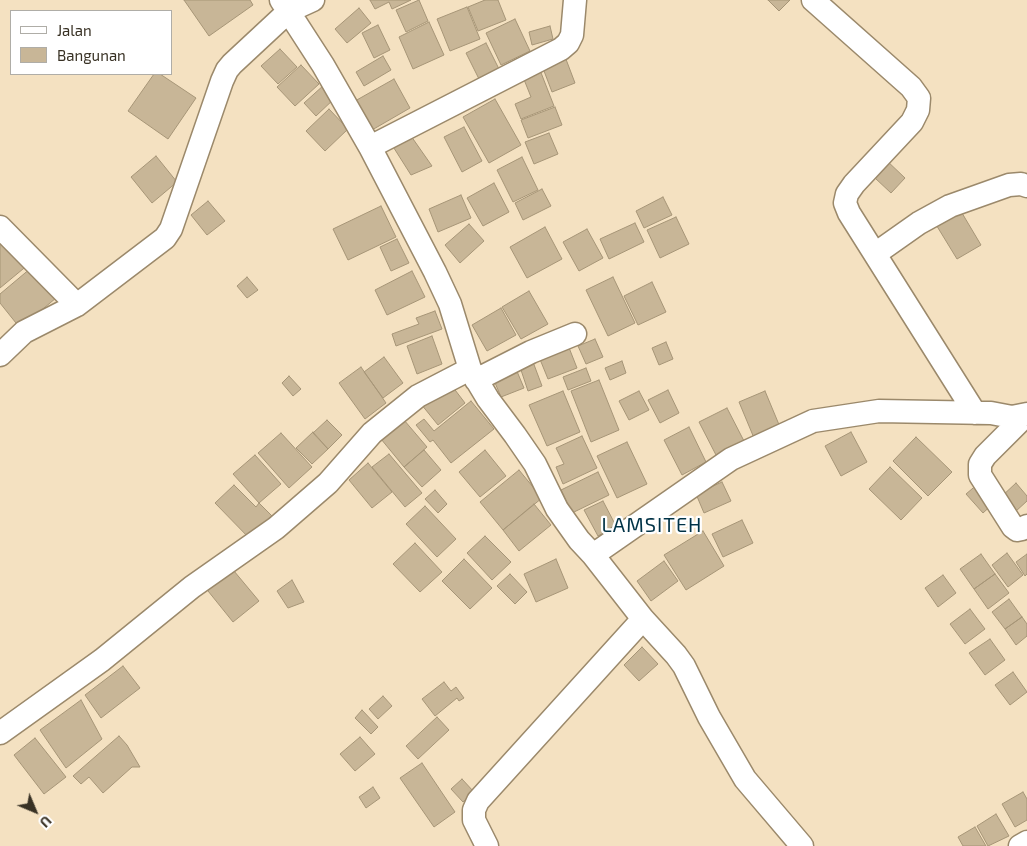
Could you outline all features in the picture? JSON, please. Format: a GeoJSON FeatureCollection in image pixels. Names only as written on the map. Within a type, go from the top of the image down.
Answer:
{"type":"FeatureCollection","features":[{"type":"Feature","properties":{"kind":"street"},"geometry":{"type":"LineString","coordinates":[[0,355],[24,332],[76,305],[168,235],[227,70],[285,6],[313,0]]}},
{"type":"Feature","properties":{"kind":"street"},"geometry":{"type":"LineString","coordinates":[[370,147],[561,50],[568,43],[572,35],[575,0]]}},
{"type":"Feature","properties":{"kind":"street"},"geometry":{"type":"LineString","coordinates":[[813,0],[911,88],[919,98],[918,110],[912,122],[854,184],[847,194],[845,203],[849,213],[875,254],[1006,414]]}},
{"type":"Feature","properties":{"kind":"street"},"geometry":{"type":"LineString","coordinates":[[285,6],[323,66],[370,147],[435,272],[450,304],[473,375],[535,464],[557,508],[579,540],[684,666],[709,717],[745,779],[802,846]]}},
{"type":"Feature","properties":{"kind":"street"},"geometry":{"type":"LineString","coordinates":[[875,254],[919,222],[950,206],[1009,185],[1021,184],[1027,186]]}},
{"type":"Feature","properties":{"kind":"street"},"geometry":{"type":"LineString","coordinates":[[0,227],[76,305]]}},
{"type":"Feature","properties":{"kind":"street"},"geometry":{"type":"LineString","coordinates":[[0,732],[102,660],[192,587],[276,528],[328,484],[372,433],[418,396],[575,334]]}},
{"type":"Feature","properties":{"kind":"street"},"geometry":{"type":"LineString","coordinates":[[593,555],[730,459],[813,421],[879,412],[1006,414]]}},
{"type":"Feature","properties":{"kind":"street"},"geometry":{"type":"LineString","coordinates":[[1006,414],[980,464],[980,475],[1013,527],[1017,530],[1027,526]]}},
{"type":"Feature","properties":{"kind":"street"},"geometry":{"type":"LineString","coordinates":[[487,846],[474,820],[474,810],[478,801],[643,619]]}},
{"type":"Feature","properties":{"kind":"street"},"geometry":{"type":"LineString","coordinates":[[1020,846],[1027,842]]}},
{"type":"Feature","properties":{"kind":"building"},"geometry":{"type":"Polygon","coordinates":[[[184,0],[250,0],[253,5],[209,36],[184,0]]]}},
{"type":"Feature","properties":{"kind":"building"},"geometry":{"type":"Polygon","coordinates":[[[370,0],[411,0],[392,9],[389,2],[375,9],[370,0]]]}},
{"type":"Feature","properties":{"kind":"building"},"geometry":{"type":"Polygon","coordinates":[[[419,0],[428,21],[406,32],[396,10],[419,0]]]}},
{"type":"Feature","properties":{"kind":"building"},"geometry":{"type":"Polygon","coordinates":[[[485,0],[498,0],[506,20],[478,31],[468,7],[485,0]]]}},
{"type":"Feature","properties":{"kind":"building"},"geometry":{"type":"Polygon","coordinates":[[[768,0],[790,0],[779,11],[768,0]]]}},
{"type":"Feature","properties":{"kind":"building"},"geometry":{"type":"Polygon","coordinates":[[[467,7],[480,39],[450,51],[437,19],[467,7]]]}},
{"type":"Feature","properties":{"kind":"building"},"geometry":{"type":"Polygon","coordinates":[[[359,8],[371,23],[347,43],[335,29],[359,8]]]}},
{"type":"Feature","properties":{"kind":"building"},"geometry":{"type":"Polygon","coordinates":[[[515,19],[530,51],[501,65],[486,33],[515,19]]]}},
{"type":"Feature","properties":{"kind":"building"},"geometry":{"type":"Polygon","coordinates":[[[429,22],[444,55],[413,69],[399,37],[429,22]]]}},
{"type":"Feature","properties":{"kind":"building"},"geometry":{"type":"Polygon","coordinates":[[[378,25],[390,50],[374,58],[362,33],[378,25]]]}},
{"type":"Feature","properties":{"kind":"building"},"geometry":{"type":"Polygon","coordinates":[[[550,26],[553,39],[532,45],[529,32],[550,26]]]}},
{"type":"Feature","properties":{"kind":"building"},"geometry":{"type":"Polygon","coordinates":[[[486,43],[499,69],[479,79],[466,53],[486,43]]]}},
{"type":"Feature","properties":{"kind":"building"},"geometry":{"type":"Polygon","coordinates":[[[280,49],[297,67],[278,84],[261,66],[280,49]]]}},
{"type":"Feature","properties":{"kind":"building"},"geometry":{"type":"Polygon","coordinates":[[[564,54],[575,83],[552,92],[541,63],[564,54]]]}},
{"type":"Feature","properties":{"kind":"building"},"geometry":{"type":"Polygon","coordinates":[[[383,56],[391,70],[364,86],[356,72],[383,56]]]}},
{"type":"Feature","properties":{"kind":"building"},"geometry":{"type":"Polygon","coordinates":[[[301,65],[319,84],[295,106],[277,87],[301,65]]]}},
{"type":"Feature","properties":{"kind":"building"},"geometry":{"type":"Polygon","coordinates":[[[538,65],[554,106],[521,119],[515,104],[531,97],[521,72],[538,65]]]}},
{"type":"Feature","properties":{"kind":"building"},"geometry":{"type":"Polygon","coordinates":[[[153,75],[162,75],[196,98],[168,139],[128,111],[153,75]]]}},
{"type":"Feature","properties":{"kind":"building"},"geometry":{"type":"Polygon","coordinates":[[[394,79],[410,108],[372,130],[355,101],[394,79]]]}},
{"type":"Feature","properties":{"kind":"building"},"geometry":{"type":"Polygon","coordinates":[[[324,85],[335,98],[316,116],[304,103],[324,85]]]}},
{"type":"Feature","properties":{"kind":"building"},"geometry":{"type":"Polygon","coordinates":[[[495,99],[521,145],[489,163],[463,117],[495,99]]]}},
{"type":"Feature","properties":{"kind":"building"},"geometry":{"type":"Polygon","coordinates":[[[555,107],[562,125],[528,138],[521,120],[555,107]]]}},
{"type":"Feature","properties":{"kind":"building"},"geometry":{"type":"Polygon","coordinates":[[[329,109],[348,129],[325,151],[306,131],[329,109]]]}},
{"type":"Feature","properties":{"kind":"building"},"geometry":{"type":"Polygon","coordinates":[[[464,127],[482,161],[462,172],[444,137],[464,127]]]}},
{"type":"Feature","properties":{"kind":"building"},"geometry":{"type":"Polygon","coordinates":[[[549,133],[558,154],[534,164],[525,142],[549,133]]]}},
{"type":"Feature","properties":{"kind":"building"},"geometry":{"type":"Polygon","coordinates":[[[411,136],[432,166],[411,175],[392,145],[411,136]]]}},
{"type":"Feature","properties":{"kind":"building"},"geometry":{"type":"Polygon","coordinates":[[[156,156],[177,182],[152,203],[131,177],[156,156]]]}},
{"type":"Feature","properties":{"kind":"building"},"geometry":{"type":"Polygon","coordinates":[[[522,157],[538,190],[513,202],[497,170],[522,157]]]}},
{"type":"Feature","properties":{"kind":"building"},"geometry":{"type":"Polygon","coordinates":[[[884,158],[905,178],[891,193],[875,178],[884,158]]]}},
{"type":"Feature","properties":{"kind":"building"},"geometry":{"type":"Polygon","coordinates":[[[494,183],[509,212],[483,226],[467,198],[494,183]]]}},
{"type":"Feature","properties":{"kind":"building"},"geometry":{"type":"Polygon","coordinates":[[[542,189],[551,206],[523,220],[515,203],[542,189]]]}},
{"type":"Feature","properties":{"kind":"building"},"geometry":{"type":"Polygon","coordinates":[[[461,195],[471,218],[438,232],[429,209],[461,195]]]}},
{"type":"Feature","properties":{"kind":"building"},"geometry":{"type":"Polygon","coordinates":[[[663,197],[672,215],[644,228],[636,211],[663,197]]]}},
{"type":"Feature","properties":{"kind":"building"},"geometry":{"type":"Polygon","coordinates":[[[208,201],[225,221],[207,235],[191,215],[208,201]]]}},
{"type":"Feature","properties":{"kind":"building"},"geometry":{"type":"Polygon","coordinates":[[[381,206],[396,237],[348,260],[333,229],[381,206]]]}},
{"type":"Feature","properties":{"kind":"building"},"geometry":{"type":"Polygon","coordinates":[[[959,208],[981,245],[957,259],[935,223],[959,208]]]}},
{"type":"Feature","properties":{"kind":"building"},"geometry":{"type":"Polygon","coordinates":[[[676,217],[689,244],[660,258],[647,230],[676,217]]]}},
{"type":"Feature","properties":{"kind":"building"},"geometry":{"type":"Polygon","coordinates":[[[635,223],[644,242],[609,259],[600,239],[635,223]]]}},
{"type":"Feature","properties":{"kind":"building"},"geometry":{"type":"Polygon","coordinates":[[[469,224],[484,241],[460,263],[445,245],[469,224]]]}},
{"type":"Feature","properties":{"kind":"building"},"geometry":{"type":"Polygon","coordinates":[[[545,227],[562,259],[527,278],[510,247],[545,227]]]}},
{"type":"Feature","properties":{"kind":"building"},"geometry":{"type":"Polygon","coordinates":[[[587,229],[603,258],[579,271],[563,242],[587,229]]]}},
{"type":"Feature","properties":{"kind":"building"},"geometry":{"type":"Polygon","coordinates":[[[397,239],[409,263],[391,271],[380,247],[397,239]]]}},
{"type":"Feature","properties":{"kind":"building"},"geometry":{"type":"Polygon","coordinates":[[[0,241],[29,264],[0,288],[0,241]]]}},
{"type":"Feature","properties":{"kind":"building"},"geometry":{"type":"Polygon","coordinates":[[[31,268],[56,298],[20,328],[0,303],[0,294],[31,268]]]}},
{"type":"Feature","properties":{"kind":"building"},"geometry":{"type":"Polygon","coordinates":[[[412,271],[425,297],[387,315],[375,290],[412,271]]]}},
{"type":"Feature","properties":{"kind":"building"},"geometry":{"type":"Polygon","coordinates":[[[247,277],[258,290],[247,298],[237,286],[247,277]]]}},
{"type":"Feature","properties":{"kind":"building"},"geometry":{"type":"Polygon","coordinates":[[[613,277],[635,323],[608,336],[586,290],[613,277]]]}},
{"type":"Feature","properties":{"kind":"building"},"geometry":{"type":"Polygon","coordinates":[[[652,282],[666,312],[638,325],[624,296],[652,282]]]}},
{"type":"Feature","properties":{"kind":"building"},"geometry":{"type":"Polygon","coordinates":[[[529,291],[548,324],[521,339],[502,307],[529,291]]]}},
{"type":"Feature","properties":{"kind":"building"},"geometry":{"type":"Polygon","coordinates":[[[501,308],[516,335],[487,351],[472,325],[501,308]]]}},
{"type":"Feature","properties":{"kind":"building"},"geometry":{"type":"Polygon","coordinates":[[[435,311],[442,329],[396,346],[392,334],[419,324],[416,318],[435,311]]]}},
{"type":"Feature","properties":{"kind":"building"},"geometry":{"type":"Polygon","coordinates":[[[432,336],[442,364],[417,374],[407,346],[432,336]]]}},
{"type":"Feature","properties":{"kind":"building"},"geometry":{"type":"Polygon","coordinates":[[[595,339],[603,357],[586,364],[578,346],[595,339]]]}},
{"type":"Feature","properties":{"kind":"building"},"geometry":{"type":"Polygon","coordinates":[[[566,340],[577,368],[548,379],[537,352],[566,340]]]}},
{"type":"Feature","properties":{"kind":"building"},"geometry":{"type":"Polygon","coordinates":[[[666,342],[673,359],[659,365],[652,348],[666,342]]]}},
{"type":"Feature","properties":{"kind":"building"},"geometry":{"type":"Polygon","coordinates":[[[384,357],[403,383],[383,398],[364,372],[384,357]]]}},
{"type":"Feature","properties":{"kind":"building"},"geometry":{"type":"Polygon","coordinates":[[[622,361],[626,373],[610,380],[605,368],[622,361]]]}},
{"type":"Feature","properties":{"kind":"building"},"geometry":{"type":"Polygon","coordinates":[[[533,362],[542,386],[528,391],[520,367],[533,362]]]}},
{"type":"Feature","properties":{"kind":"building"},"geometry":{"type":"Polygon","coordinates":[[[361,367],[386,403],[365,419],[339,383],[361,367]]]}},
{"type":"Feature","properties":{"kind":"building"},"geometry":{"type":"Polygon","coordinates":[[[586,368],[591,381],[568,390],[563,377],[586,368]]]}},
{"type":"Feature","properties":{"kind":"building"},"geometry":{"type":"Polygon","coordinates":[[[516,369],[524,388],[501,397],[493,378],[516,369]]]}},
{"type":"Feature","properties":{"kind":"building"},"geometry":{"type":"Polygon","coordinates":[[[289,376],[301,389],[293,396],[282,383],[289,376]]]}},
{"type":"Feature","properties":{"kind":"building"},"geometry":{"type":"Polygon","coordinates":[[[599,380],[619,430],[591,442],[571,391],[599,380]]]}},
{"type":"Feature","properties":{"kind":"building"},"geometry":{"type":"Polygon","coordinates":[[[449,382],[465,403],[438,425],[421,404],[449,382]]]}},
{"type":"Feature","properties":{"kind":"building"},"geometry":{"type":"Polygon","coordinates":[[[668,390],[679,413],[660,423],[648,400],[668,390]]]}},
{"type":"Feature","properties":{"kind":"building"},"geometry":{"type":"Polygon","coordinates":[[[563,391],[580,432],[547,446],[529,405],[563,391]]]}},
{"type":"Feature","properties":{"kind":"building"},"geometry":{"type":"Polygon","coordinates":[[[639,391],[649,410],[629,420],[619,401],[639,391]]]}},
{"type":"Feature","properties":{"kind":"building"},"geometry":{"type":"Polygon","coordinates":[[[765,391],[780,427],[754,438],[739,402],[765,391]]]}},
{"type":"Feature","properties":{"kind":"building"},"geometry":{"type":"Polygon","coordinates":[[[471,401],[494,429],[451,463],[433,440],[430,442],[416,425],[424,419],[434,431],[471,401]]]}},
{"type":"Feature","properties":{"kind":"building"},"geometry":{"type":"Polygon","coordinates":[[[727,408],[744,441],[716,455],[699,422],[727,408]]]}},
{"type":"Feature","properties":{"kind":"building"},"geometry":{"type":"Polygon","coordinates":[[[327,420],[342,435],[328,449],[313,433],[327,420]]]}},
{"type":"Feature","properties":{"kind":"building"},"geometry":{"type":"Polygon","coordinates":[[[404,420],[427,447],[404,467],[381,439],[404,420]]]}},
{"type":"Feature","properties":{"kind":"building"},"geometry":{"type":"Polygon","coordinates":[[[689,427],[706,462],[682,475],[664,440],[689,427]]]}},
{"type":"Feature","properties":{"kind":"building"},"geometry":{"type":"Polygon","coordinates":[[[313,432],[328,449],[312,464],[296,448],[313,432]]]}},
{"type":"Feature","properties":{"kind":"building"},"geometry":{"type":"Polygon","coordinates":[[[851,432],[867,462],[841,476],[825,446],[851,432]]]}},
{"type":"Feature","properties":{"kind":"building"},"geometry":{"type":"Polygon","coordinates":[[[281,433],[312,467],[289,488],[258,453],[281,433]]]}},
{"type":"Feature","properties":{"kind":"building"},"geometry":{"type":"Polygon","coordinates":[[[582,436],[597,468],[563,484],[556,467],[564,464],[556,448],[582,436]]]}},
{"type":"Feature","properties":{"kind":"building"},"geometry":{"type":"Polygon","coordinates":[[[916,437],[952,472],[928,496],[893,461],[916,437]]]}},
{"type":"Feature","properties":{"kind":"building"},"geometry":{"type":"Polygon","coordinates":[[[627,442],[647,484],[617,498],[597,456],[627,442]]]}},
{"type":"Feature","properties":{"kind":"building"},"geometry":{"type":"Polygon","coordinates":[[[424,450],[441,470],[422,487],[404,467],[424,450]]]}},
{"type":"Feature","properties":{"kind":"building"},"geometry":{"type":"Polygon","coordinates":[[[485,450],[506,476],[480,497],[459,472],[485,450]]]}},
{"type":"Feature","properties":{"kind":"building"},"geometry":{"type":"Polygon","coordinates":[[[389,454],[422,493],[405,507],[372,467],[389,454]]]}},
{"type":"Feature","properties":{"kind":"building"},"geometry":{"type":"Polygon","coordinates":[[[255,455],[281,484],[259,503],[233,474],[255,455]]]}},
{"type":"Feature","properties":{"kind":"building"},"geometry":{"type":"Polygon","coordinates":[[[368,463],[392,492],[372,508],[349,480],[368,463]]]}},
{"type":"Feature","properties":{"kind":"building"},"geometry":{"type":"Polygon","coordinates":[[[890,467],[922,498],[901,520],[869,489],[890,467]]]}},
{"type":"Feature","properties":{"kind":"building"},"geometry":{"type":"Polygon","coordinates":[[[519,470],[542,498],[503,530],[480,502],[519,470]]]}},
{"type":"Feature","properties":{"kind":"building"},"geometry":{"type":"Polygon","coordinates":[[[598,472],[609,495],[572,513],[561,490],[598,472]]]}},
{"type":"Feature","properties":{"kind":"building"},"geometry":{"type":"Polygon","coordinates":[[[722,482],[731,501],[704,513],[696,494],[722,482]]]}},
{"type":"Feature","properties":{"kind":"building"},"geometry":{"type":"Polygon","coordinates":[[[979,483],[996,501],[983,513],[966,494],[979,483]]]}},
{"type":"Feature","properties":{"kind":"building"},"geometry":{"type":"Polygon","coordinates":[[[1016,483],[1027,496],[1027,501],[1015,512],[1001,497],[1016,483]]]}},
{"type":"Feature","properties":{"kind":"building"},"geometry":{"type":"Polygon","coordinates":[[[234,485],[256,507],[259,503],[272,516],[268,520],[271,523],[252,541],[215,503],[234,485]]]}},
{"type":"Feature","properties":{"kind":"building"},"geometry":{"type":"Polygon","coordinates":[[[435,490],[447,504],[438,513],[425,499],[435,490]]]}},
{"type":"Feature","properties":{"kind":"building"},"geometry":{"type":"Polygon","coordinates":[[[603,501],[616,526],[598,536],[584,510],[603,501]]]}},
{"type":"Feature","properties":{"kind":"building"},"geometry":{"type":"Polygon","coordinates":[[[534,504],[551,525],[519,551],[503,530],[534,504]]]}},
{"type":"Feature","properties":{"kind":"building"},"geometry":{"type":"Polygon","coordinates":[[[425,506],[456,539],[437,557],[406,524],[425,506]]]}},
{"type":"Feature","properties":{"kind":"building"},"geometry":{"type":"Polygon","coordinates":[[[742,520],[753,543],[723,557],[712,534],[742,520]]]}},
{"type":"Feature","properties":{"kind":"building"},"geometry":{"type":"Polygon","coordinates":[[[703,531],[724,566],[686,590],[664,555],[703,531]]]}},
{"type":"Feature","properties":{"kind":"building"},"geometry":{"type":"Polygon","coordinates":[[[485,536],[511,562],[492,580],[467,553],[485,536]]]}},
{"type":"Feature","properties":{"kind":"building"},"geometry":{"type":"Polygon","coordinates":[[[415,543],[442,572],[420,592],[393,564],[415,543]]]}},
{"type":"Feature","properties":{"kind":"building"},"geometry":{"type":"Polygon","coordinates":[[[1007,553],[1023,575],[1008,587],[992,565],[1007,553]]]}},
{"type":"Feature","properties":{"kind":"building"},"geometry":{"type":"Polygon","coordinates":[[[981,554],[995,574],[974,589],[960,569],[981,554]]]}},
{"type":"Feature","properties":{"kind":"building"},"geometry":{"type":"Polygon","coordinates":[[[1027,554],[1027,574],[1025,576],[1016,562],[1027,554]]]}},
{"type":"Feature","properties":{"kind":"building"},"geometry":{"type":"Polygon","coordinates":[[[464,559],[492,588],[470,609],[442,581],[464,559]]]}},
{"type":"Feature","properties":{"kind":"building"},"geometry":{"type":"Polygon","coordinates":[[[556,559],[568,588],[536,602],[524,574],[556,559]]]}},
{"type":"Feature","properties":{"kind":"building"},"geometry":{"type":"Polygon","coordinates":[[[664,561],[678,581],[651,601],[637,581],[664,561]]]}},
{"type":"Feature","properties":{"kind":"building"},"geometry":{"type":"Polygon","coordinates":[[[229,565],[259,601],[233,622],[204,586],[229,565]]]}},
{"type":"Feature","properties":{"kind":"building"},"geometry":{"type":"Polygon","coordinates":[[[510,574],[527,592],[515,604],[497,586],[510,574]]]}},
{"type":"Feature","properties":{"kind":"building"},"geometry":{"type":"Polygon","coordinates":[[[995,574],[1009,593],[988,609],[974,589],[995,574]]]}},
{"type":"Feature","properties":{"kind":"building"},"geometry":{"type":"Polygon","coordinates":[[[943,575],[956,593],[938,607],[925,588],[943,575]]]}},
{"type":"Feature","properties":{"kind":"building"},"geometry":{"type":"Polygon","coordinates":[[[292,580],[304,602],[288,608],[277,591],[292,580]]]}},
{"type":"Feature","properties":{"kind":"building"},"geometry":{"type":"Polygon","coordinates":[[[1009,599],[1022,617],[1005,629],[992,612],[1009,599]]]}},
{"type":"Feature","properties":{"kind":"building"},"geometry":{"type":"Polygon","coordinates":[[[970,609],[985,629],[965,644],[950,624],[970,609]]]}},
{"type":"Feature","properties":{"kind":"building"},"geometry":{"type":"Polygon","coordinates":[[[1022,617],[1027,624],[1027,636],[1016,645],[1005,629],[1022,617]]]}},
{"type":"Feature","properties":{"kind":"building"},"geometry":{"type":"Polygon","coordinates":[[[990,639],[1005,660],[985,675],[969,653],[990,639]]]}},
{"type":"Feature","properties":{"kind":"building"},"geometry":{"type":"Polygon","coordinates":[[[642,647],[658,664],[639,681],[624,665],[642,647]]]}},
{"type":"Feature","properties":{"kind":"building"},"geometry":{"type":"Polygon","coordinates":[[[123,666],[140,688],[101,718],[85,695],[123,666]]]}},
{"type":"Feature","properties":{"kind":"building"},"geometry":{"type":"Polygon","coordinates":[[[1013,672],[1027,692],[1010,705],[995,685],[1013,672]]]}},
{"type":"Feature","properties":{"kind":"building"},"geometry":{"type":"Polygon","coordinates":[[[444,682],[451,691],[456,687],[464,698],[459,701],[457,698],[435,716],[422,699],[444,682]]]}},
{"type":"Feature","properties":{"kind":"building"},"geometry":{"type":"Polygon","coordinates":[[[383,696],[392,706],[378,719],[369,709],[383,696]]]}},
{"type":"Feature","properties":{"kind":"building"},"geometry":{"type":"Polygon","coordinates":[[[81,700],[102,739],[66,768],[40,730],[81,700]]]}},
{"type":"Feature","properties":{"kind":"building"},"geometry":{"type":"Polygon","coordinates":[[[362,710],[378,727],[371,734],[355,718],[362,710]]]}},
{"type":"Feature","properties":{"kind":"building"},"geometry":{"type":"Polygon","coordinates":[[[437,717],[449,730],[418,759],[406,746],[437,717]]]}},
{"type":"Feature","properties":{"kind":"building"},"geometry":{"type":"Polygon","coordinates":[[[119,736],[127,745],[140,767],[132,767],[103,793],[89,777],[81,784],[73,776],[119,736]]]}},
{"type":"Feature","properties":{"kind":"building"},"geometry":{"type":"Polygon","coordinates":[[[360,737],[375,754],[355,771],[340,754],[360,737]]]}},
{"type":"Feature","properties":{"kind":"building"},"geometry":{"type":"Polygon","coordinates":[[[35,738],[66,777],[44,794],[14,755],[35,738]]]}},
{"type":"Feature","properties":{"kind":"building"},"geometry":{"type":"Polygon","coordinates":[[[422,763],[455,812],[434,827],[400,778],[422,763]]]}},
{"type":"Feature","properties":{"kind":"building"},"geometry":{"type":"Polygon","coordinates":[[[462,779],[474,792],[463,802],[451,789],[462,779]]]}},
{"type":"Feature","properties":{"kind":"building"},"geometry":{"type":"Polygon","coordinates":[[[373,787],[380,798],[366,808],[359,797],[373,787]]]}},
{"type":"Feature","properties":{"kind":"building"},"geometry":{"type":"Polygon","coordinates":[[[1023,792],[1027,799],[1027,820],[1015,827],[1002,804],[1023,792]]]}},
{"type":"Feature","properties":{"kind":"building"},"geometry":{"type":"Polygon","coordinates":[[[996,814],[1009,836],[988,846],[977,826],[996,814]]]}},
{"type":"Feature","properties":{"kind":"building"},"geometry":{"type":"Polygon","coordinates":[[[975,827],[986,846],[963,846],[958,837],[975,827]]]}},
{"type":"Feature","properties":{"kind":"district","name":"LAMSITEH"},"geometry":{"type":"Point","coordinates":[652,525]}}]}
